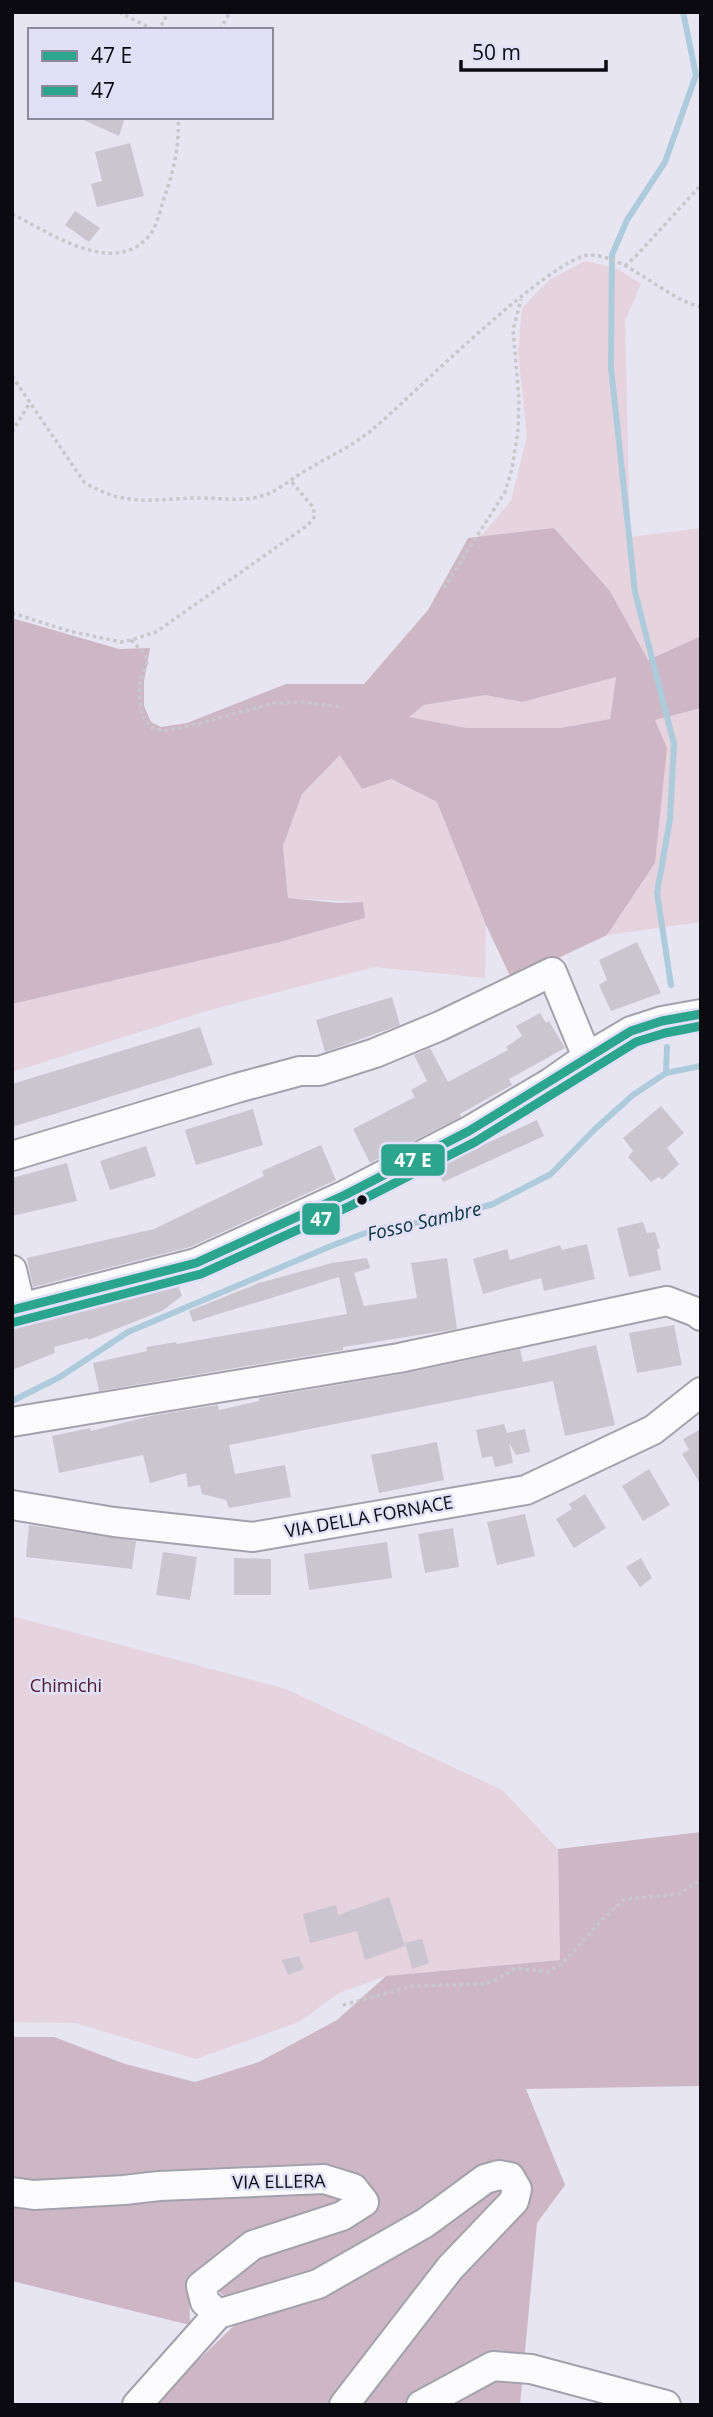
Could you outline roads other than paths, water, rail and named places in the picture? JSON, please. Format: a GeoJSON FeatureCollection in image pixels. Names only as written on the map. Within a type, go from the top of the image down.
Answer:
{"type":"FeatureCollection","features":[{"type":"Feature","properties":{"kind":"street"},"geometry":{"type":"LineString","coordinates":[[12,1156],[237,1088],[300,1072],[319,1072],[440,1026],[552,972],[587,1057]]}},
{"type":"Feature","properties":{"kind":"street"},"geometry":{"type":"LineString","coordinates":[[12,1270],[17,1309],[196,1263],[345,1195],[469,1131],[631,1031],[662,1021],[701,1014]]}},
{"type":"Feature","properties":{"kind":"street"},"geometry":{"type":"LineString","coordinates":[[12,1422],[399,1358],[667,1301],[696,1311],[701,1316]]}},
{"type":"Feature","properties":{"kind":"street","name":"VIA DELLA FORNACE"},"geometry":{"type":"LineString","coordinates":[[12,1505],[114,1522],[254,1537],[526,1490],[653,1430],[701,1392]]}},
{"type":"Feature","properties":{"kind":"street"},"geometry":{"type":"LineString","coordinates":[[137,2405],[218,2314],[318,2284],[425,2222],[485,2179],[505,2175],[514,2180],[517,2189],[514,2201],[450,2268],[344,2405]]}},
{"type":"Feature","properties":{"kind":"street","name":"VIA ELLERA"},"geometry":{"type":"LineString","coordinates":[[12,2192],[34,2195],[159,2186],[324,2179],[353,2188],[364,2202],[342,2216],[253,2245],[201,2286],[205,2302],[218,2314]]}},
{"type":"Feature","properties":{"kind":"street"},"geometry":{"type":"LineString","coordinates":[[421,2405],[493,2366],[531,2370],[666,2405]]}},
{"type":"Feature","properties":{"kind":"waterway"},"geometry":{"type":"LineString","coordinates":[[671,985],[657,893],[670,819],[674,744],[635,592],[611,368],[612,255],[627,220],[665,162],[696,75],[683,12]]}},
{"type":"Feature","properties":{"kind":"waterway"},"geometry":{"type":"LineString","coordinates":[[666,1073],[667,1047]]}},
{"type":"Feature","properties":{"kind":"waterway","name":"Fosso Sambre"},"geometry":{"type":"LineString","coordinates":[[12,1401],[60,1377],[128,1332],[331,1246],[376,1229],[438,1220],[493,1204],[551,1174],[633,1095],[666,1073],[701,1066]]}},
{"type":"Feature","properties":{"kind":"park label","name":"Chimichi"},"geometry":{"type":"Point","coordinates":[66,1686]}}]}
